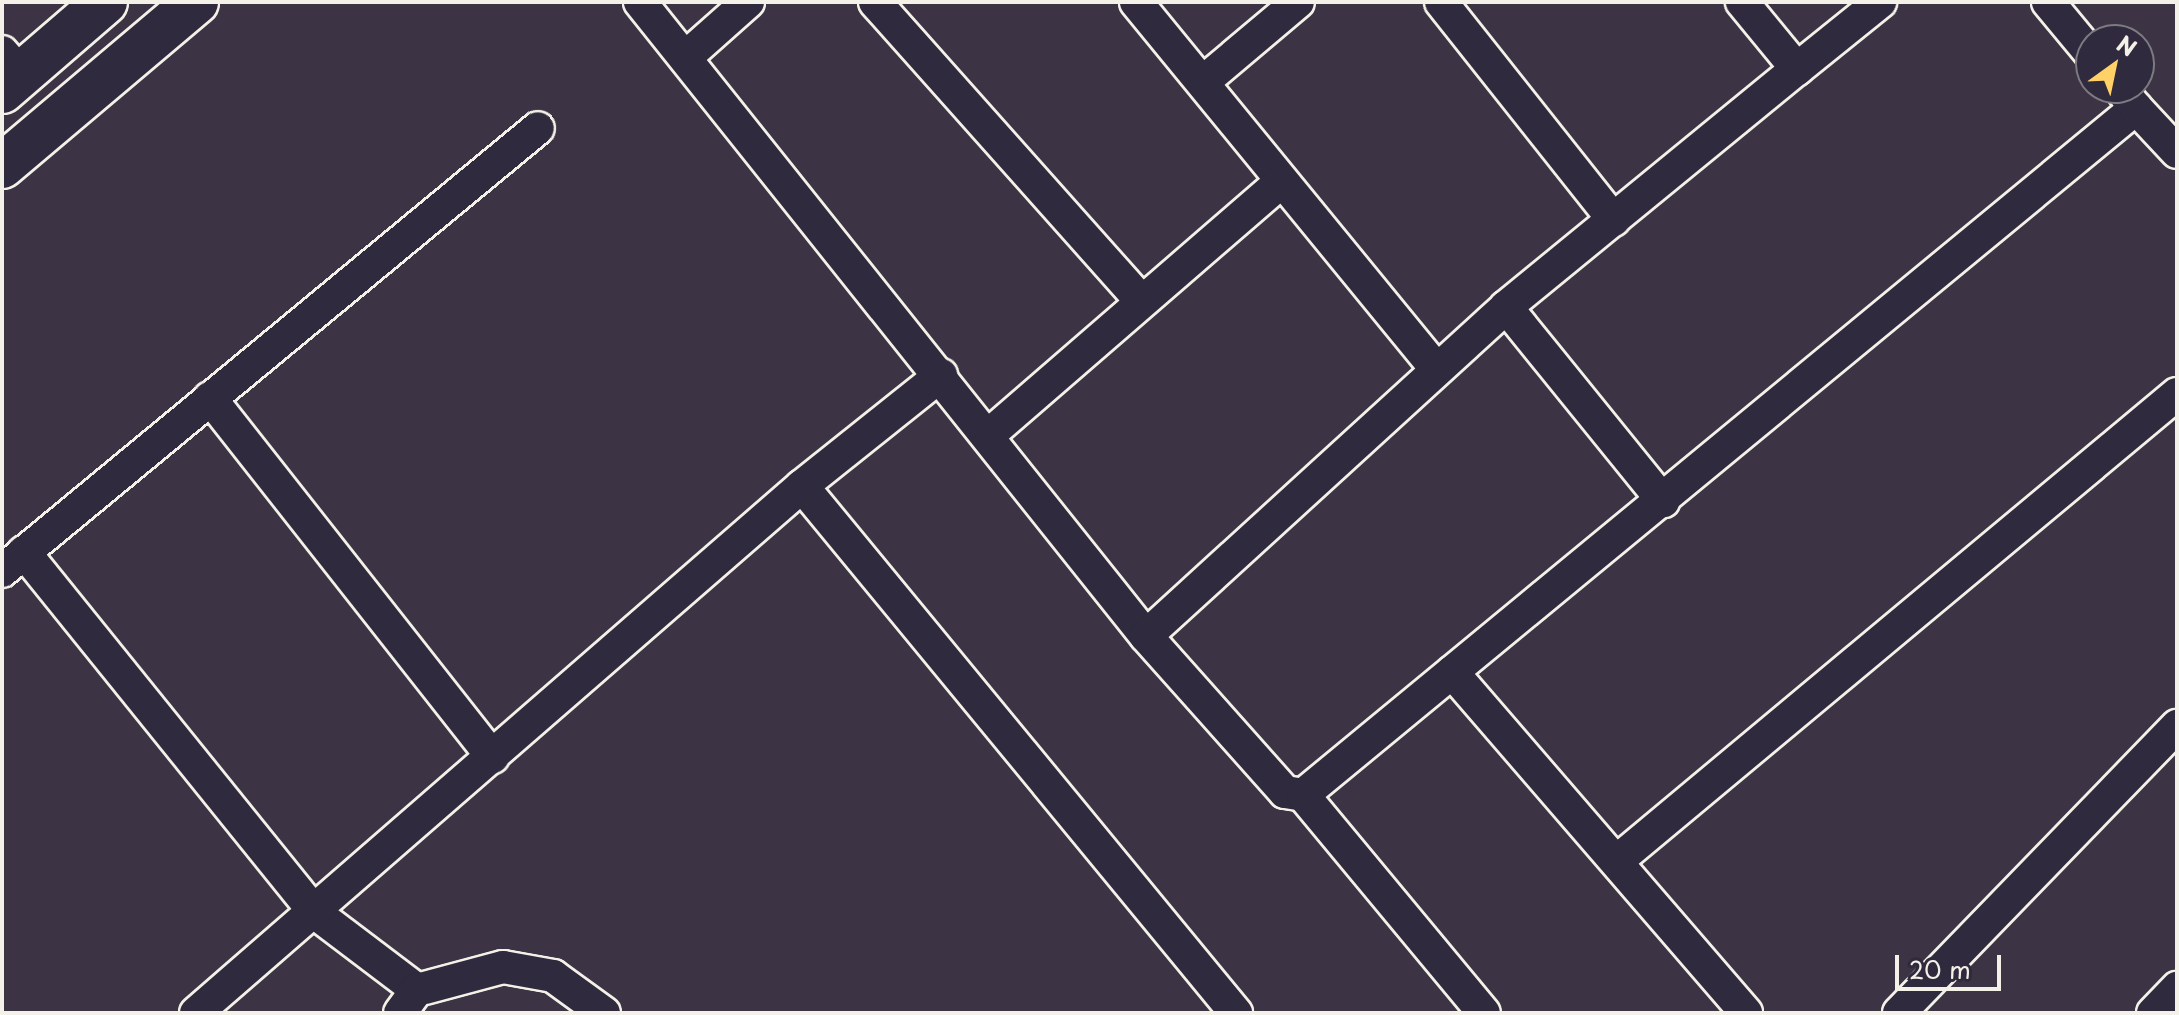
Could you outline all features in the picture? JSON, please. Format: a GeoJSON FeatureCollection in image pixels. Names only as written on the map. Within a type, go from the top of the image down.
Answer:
{"type":"FeatureCollection","features":[{"type":"Feature","properties":{"kind":"main road"},"geometry":{"type":"LineString","coordinates":[[8,72],[105,2]]}},
{"type":"Feature","properties":{"kind":"main road"},"geometry":{"type":"LineString","coordinates":[[2,166],[196,2]]}},
{"type":"Feature","properties":{"kind":"street"},"geometry":{"type":"LineString","coordinates":[[640,2],[991,433],[1146,636],[1285,792],[1303,795],[1484,1013]]}},
{"type":"Feature","properties":{"kind":"street"},"geometry":{"type":"LineString","coordinates":[[686,57],[748,2]]}},
{"type":"Feature","properties":{"kind":"street"},"geometry":{"type":"LineString","coordinates":[[875,2],[1140,299]]}},
{"type":"Feature","properties":{"kind":"street"},"geometry":{"type":"LineString","coordinates":[[1136,2],[1437,370]]}},
{"type":"Feature","properties":{"kind":"street"},"geometry":{"type":"LineString","coordinates":[[1203,82],[1298,2]]}},
{"type":"Feature","properties":{"kind":"street"},"geometry":{"type":"LineString","coordinates":[[1441,2],[1614,220]]}},
{"type":"Feature","properties":{"kind":"street"},"geometry":{"type":"LineString","coordinates":[[1742,2],[1797,69]]}},
{"type":"Feature","properties":{"kind":"street"},"geometry":{"type":"LineString","coordinates":[[1146,636],[1506,307],[1880,2]]}},
{"type":"Feature","properties":{"kind":"street"},"geometry":{"type":"LineString","coordinates":[[2048,2],[2075,35]]}},
{"type":"Feature","properties":{"kind":"street"},"geometry":{"type":"LineString","coordinates":[[1303,795],[1663,501],[2121,104]]}},
{"type":"Feature","properties":{"kind":"street"},"geometry":{"type":"LineString","coordinates":[[2133,104],[2177,152]]}},
{"type":"Feature","properties":{"kind":"street"},"geometry":{"type":"LineString","coordinates":[[538,128],[13,561],[314,912],[408,1002],[503,967],[553,976],[604,1013]]}},
{"type":"Feature","properties":{"kind":"street"},"geometry":{"type":"LineString","coordinates":[[991,433],[1140,299],[1281,182]]}},
{"type":"Feature","properties":{"kind":"street"},"geometry":{"type":"LineString","coordinates":[[1506,307],[1663,501]]}},
{"type":"Feature","properties":{"kind":"street"},"geometry":{"type":"LineString","coordinates":[[196,1013],[802,486],[941,375]]}},
{"type":"Feature","properties":{"kind":"street"},"geometry":{"type":"LineString","coordinates":[[1617,861],[2177,394]]}},
{"type":"Feature","properties":{"kind":"street"},"geometry":{"type":"LineString","coordinates":[[210,398],[492,757]]}},
{"type":"Feature","properties":{"kind":"street"},"geometry":{"type":"LineString","coordinates":[[802,486],[1236,1013]]}},
{"type":"Feature","properties":{"kind":"street"},"geometry":{"type":"LineString","coordinates":[[1452,672],[1746,1013]]}},
{"type":"Feature","properties":{"kind":"street"},"geometry":{"type":"LineString","coordinates":[[1899,1013],[2177,726]]}},
{"type":"Feature","properties":{"kind":"street"},"geometry":{"type":"LineString","coordinates":[[2153,1013],[2177,988]]}}]}
